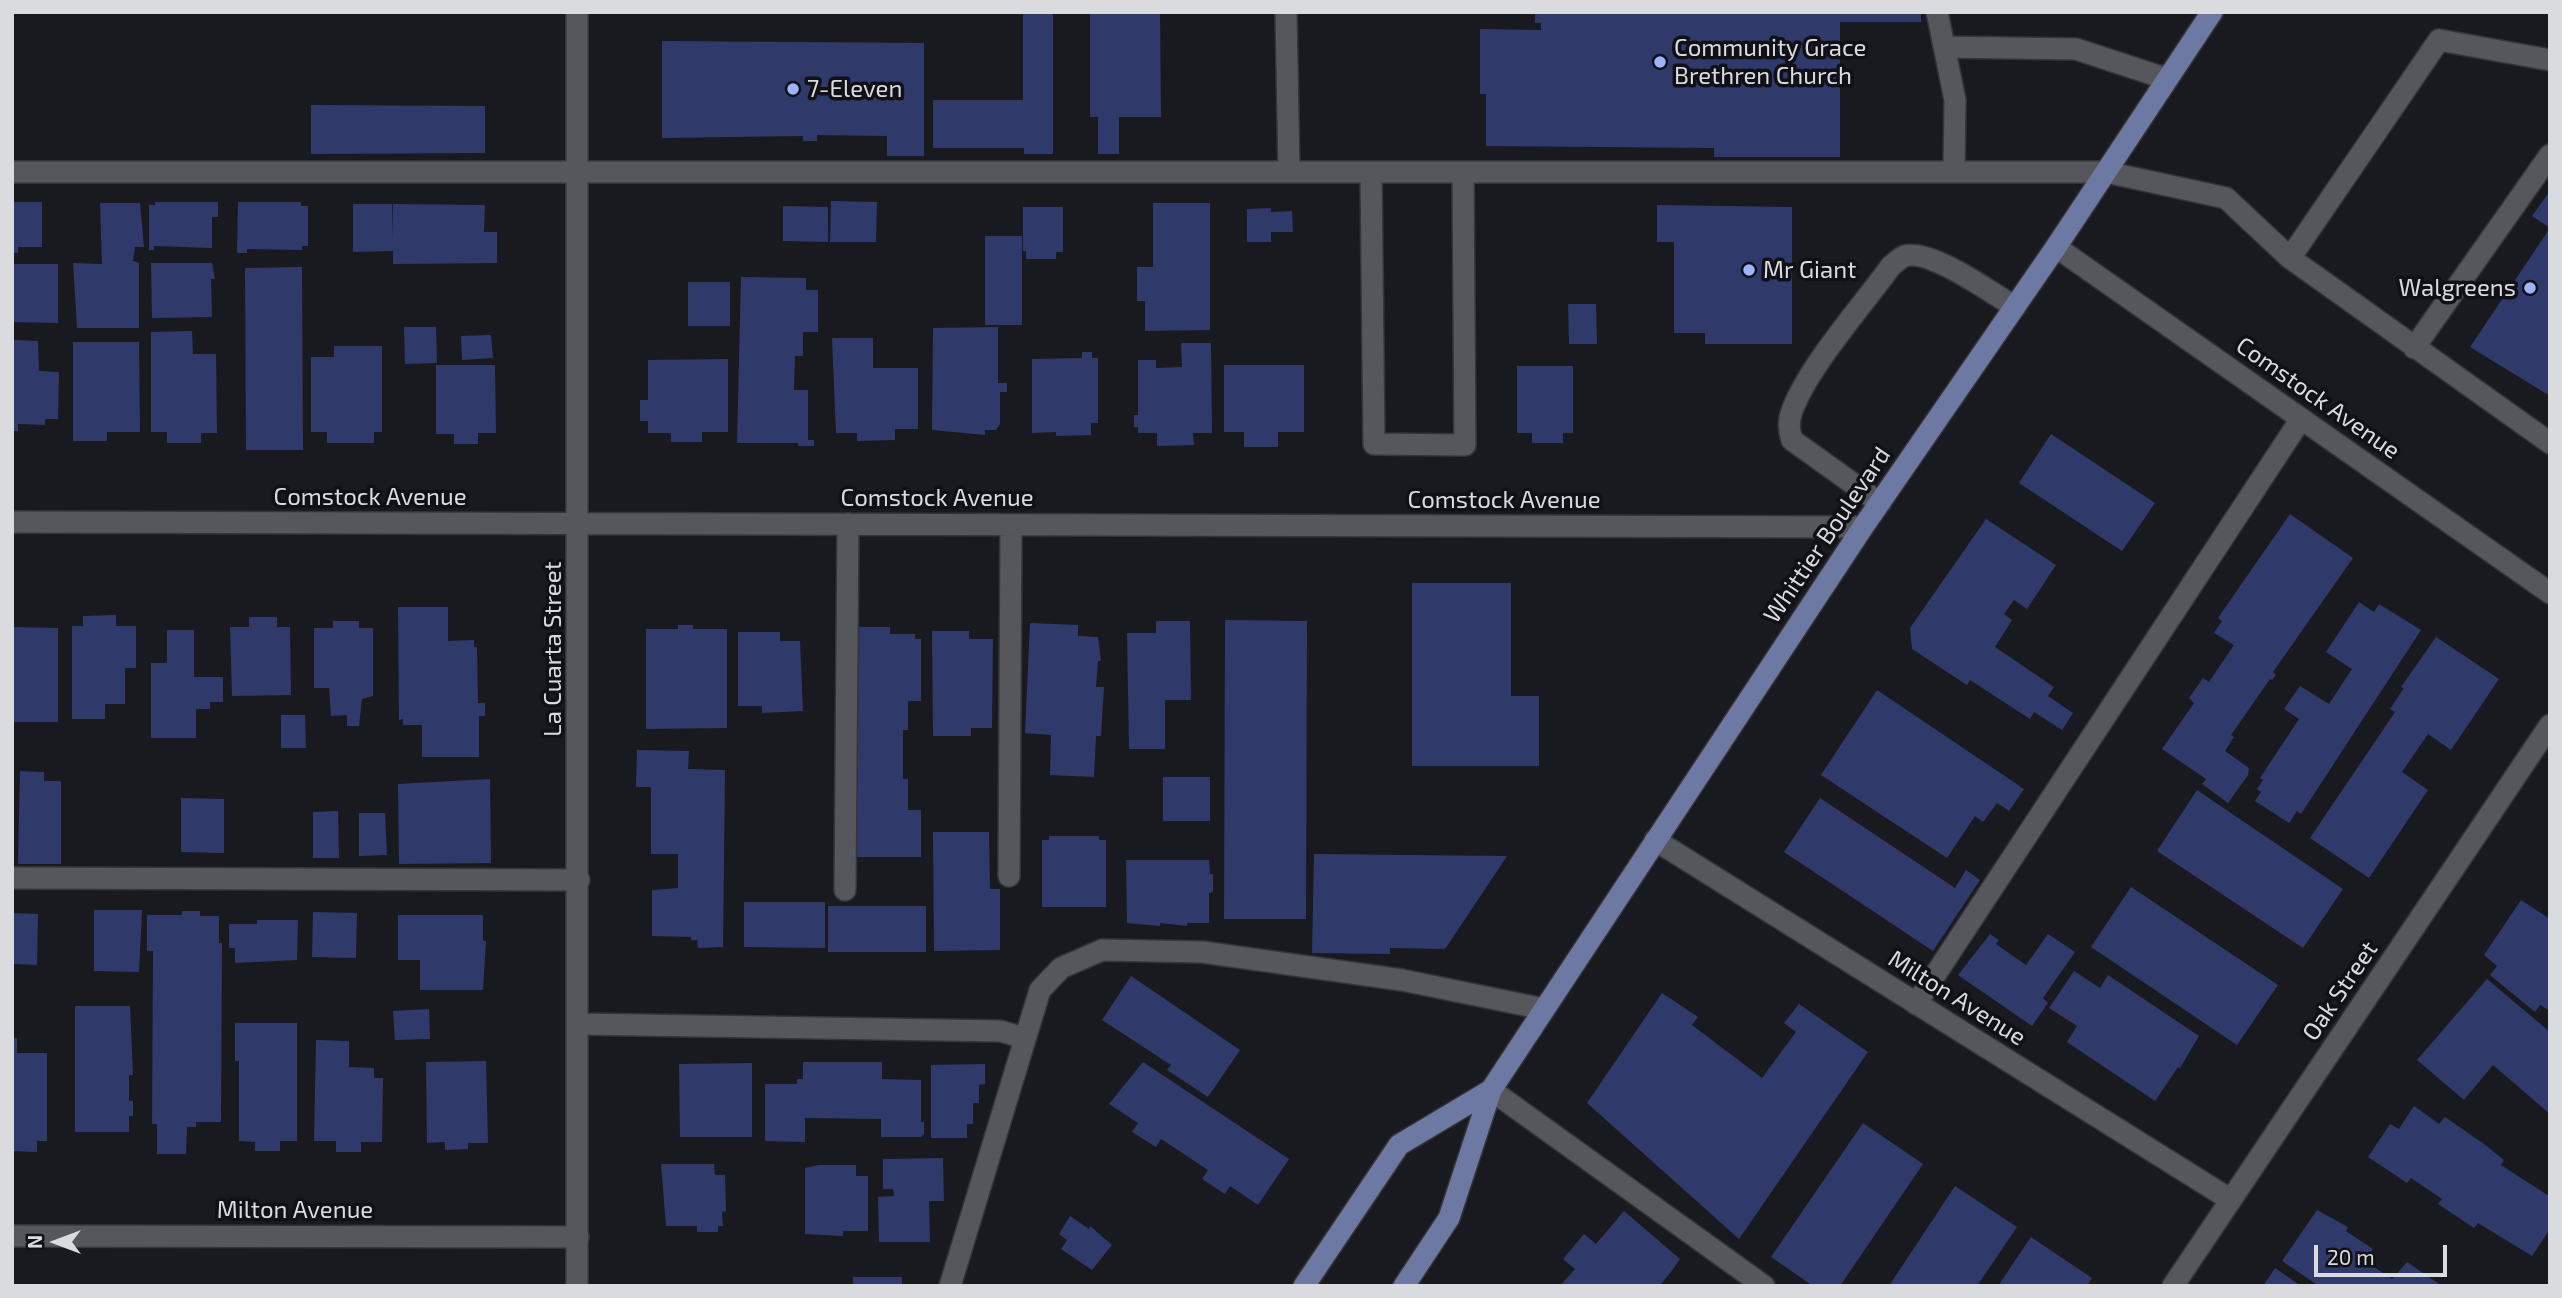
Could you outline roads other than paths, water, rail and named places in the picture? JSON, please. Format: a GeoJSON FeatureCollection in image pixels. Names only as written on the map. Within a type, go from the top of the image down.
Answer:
{"type":"FeatureCollection","features":[{"type":"Feature","properties":{"kind":"main road","name":"Whittier Boulevard"},"geometry":{"type":"LineString","coordinates":[[1404,1286],[1450,1218],[1491,1090],[1863,527],[2056,247],[2212,12]]}},
{"type":"Feature","properties":{"kind":"main road","name":"Whittier Boulevard"},"geometry":{"type":"LineString","coordinates":[[1304,1286],[1399,1145],[1491,1090]]}},
{"type":"Feature","properties":{"kind":"street","name":"La Cuarta Street"},"geometry":{"type":"LineString","coordinates":[[577,12],[577,1286]]}},
{"type":"Feature","properties":{"kind":"street"},"geometry":{"type":"LineString","coordinates":[[1286,12],[1289,172]]}},
{"type":"Feature","properties":{"kind":"street"},"geometry":{"type":"LineString","coordinates":[[1937,12],[1955,100],[1954,171]]}},
{"type":"Feature","properties":{"kind":"street"},"geometry":{"type":"LineString","coordinates":[[2290,258],[2439,40],[2550,60]]}},
{"type":"Feature","properties":{"kind":"street"},"geometry":{"type":"LineString","coordinates":[[1944,47],[2076,49],[2167,79]]}},
{"type":"Feature","properties":{"kind":"street"},"geometry":{"type":"LineString","coordinates":[[2414,348],[2550,155]]}},
{"type":"Feature","properties":{"kind":"street"},"geometry":{"type":"LineString","coordinates":[[12,172],[2106,172],[2226,198],[2290,258],[2550,443]]}},
{"type":"Feature","properties":{"kind":"street"},"geometry":{"type":"LineString","coordinates":[[1371,172],[1374,444],[1465,445],[1464,172]]}},
{"type":"Feature","properties":{"kind":"street","name":"Comstock Avenue"},"geometry":{"type":"LineString","coordinates":[[2056,247],[2550,593]]}},
{"type":"Feature","properties":{"kind":"street"},"geometry":{"type":"LineString","coordinates":[[1880,503],[1793,440],[1789,430],[1790,416],[1804,386],[1891,266],[1905,256],[1922,256],[1939,262],[2015,307]]}},
{"type":"Feature","properties":{"kind":"street"},"geometry":{"type":"LineString","coordinates":[[1916,1004],[2301,419]]}},
{"type":"Feature","properties":{"kind":"street","name":"Comstock Avenue"},"geometry":{"type":"LineString","coordinates":[[12,522],[1863,527]]}},
{"type":"Feature","properties":{"kind":"street"},"geometry":{"type":"LineString","coordinates":[[845,890],[848,524]]}},
{"type":"Feature","properties":{"kind":"street"},"geometry":{"type":"LineString","coordinates":[[1009,876],[1011,525]]}},
{"type":"Feature","properties":{"kind":"street","name":"Oak Street"},"geometry":{"type":"LineString","coordinates":[[2173,1286],[2550,725]]}},
{"type":"Feature","properties":{"kind":"street","name":"Milton Avenue"},"geometry":{"type":"LineString","coordinates":[[1654,840],[2231,1200]]}},
{"type":"Feature","properties":{"kind":"street"},"geometry":{"type":"LineString","coordinates":[[12,878],[579,880]]}},
{"type":"Feature","properties":{"kind":"street"},"geometry":{"type":"LineString","coordinates":[[950,1286],[1040,990],[1062,968],[1102,950],[1216,954],[1402,980],[1544,1009]]}},
{"type":"Feature","properties":{"kind":"street"},"geometry":{"type":"LineString","coordinates":[[578,1024],[999,1031],[1025,1038]]}},
{"type":"Feature","properties":{"kind":"street"},"geometry":{"type":"LineString","coordinates":[[1491,1090],[1764,1286]]}},
{"type":"Feature","properties":{"kind":"street","name":"Milton Avenue"},"geometry":{"type":"LineString","coordinates":[[12,1236],[578,1237]]}},
{"type":"Feature","properties":{"kind":"place","name":"Community Grace Brethren Church"},"geometry":{"type":"Point","coordinates":[1660,62]}},
{"type":"Feature","properties":{"kind":"place","name":"7-Eleven"},"geometry":{"type":"Point","coordinates":[793,89]}},
{"type":"Feature","properties":{"kind":"place","name":"Mr Giant"},"geometry":{"type":"Point","coordinates":[1749,270]}},
{"type":"Feature","properties":{"kind":"place","name":"Walgreens"},"geometry":{"type":"Point","coordinates":[2530,288]}}]}
